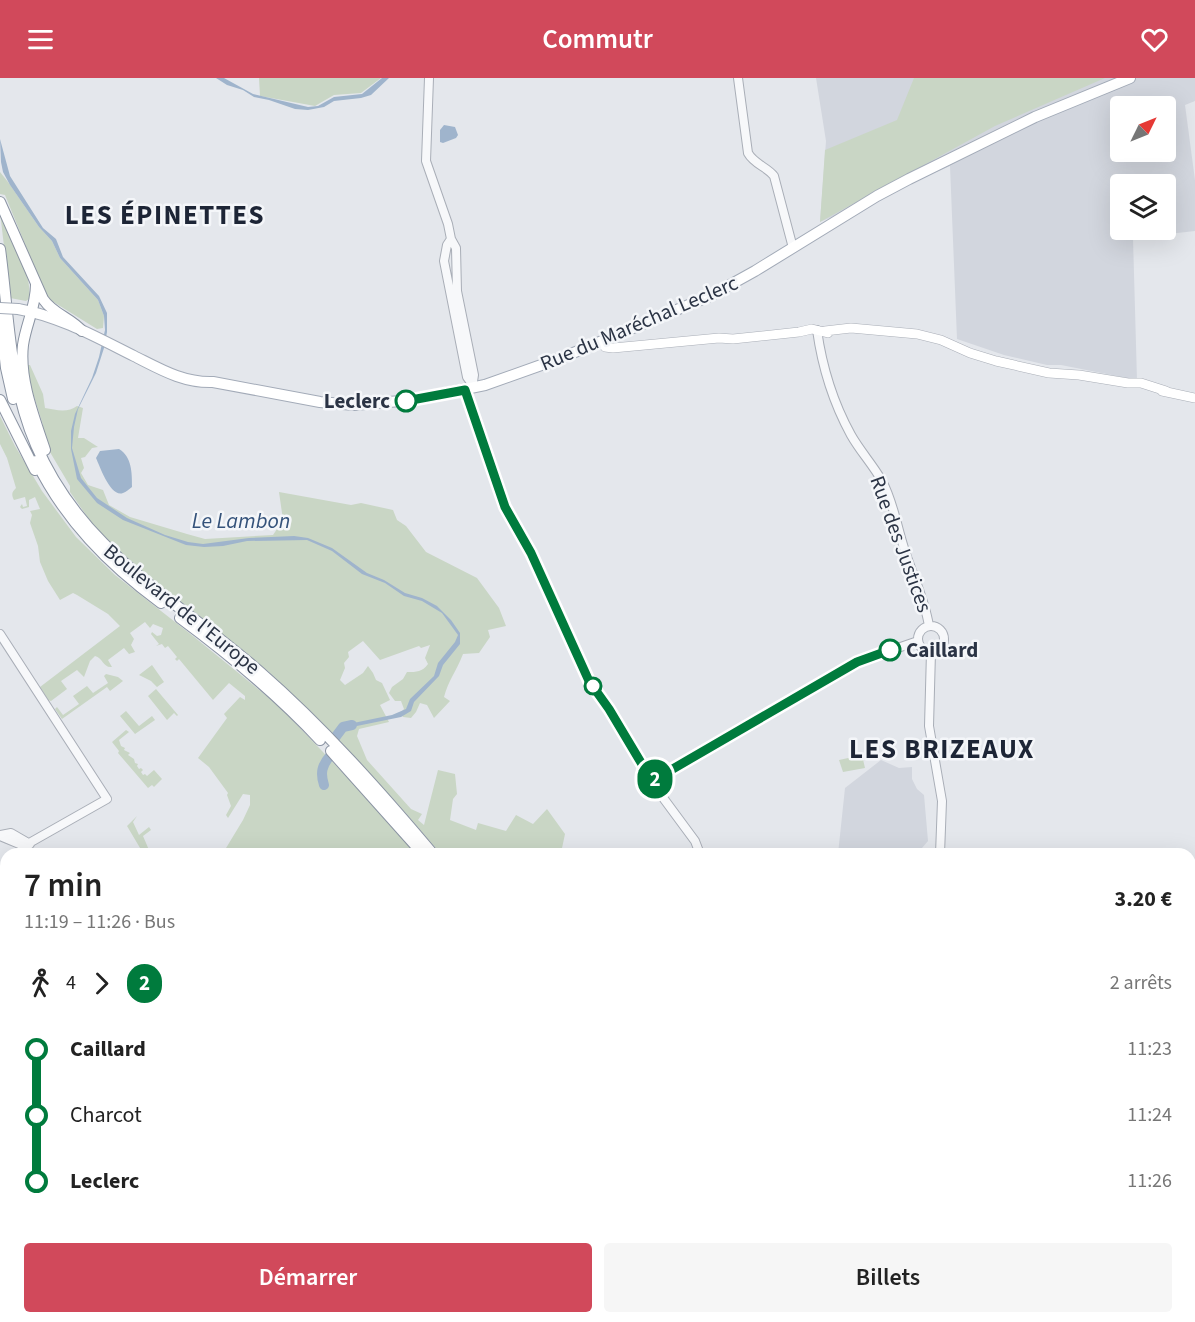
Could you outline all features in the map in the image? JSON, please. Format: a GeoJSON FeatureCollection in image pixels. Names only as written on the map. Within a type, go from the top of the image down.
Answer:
{"type":"FeatureCollection","features":[{"type":"Feature","properties":{"kind":"main road","name":"Rue du Maréchal Leclerc"},"geometry":{"type":"LineString","coordinates":[[0,308],[18,309],[44,316],[94,336],[179,378],[202,382],[341,405],[391,403],[470,387],[530,370],[617,336],[720,291],[858,207],[909,179],[1044,113],[1130,78]]}},
{"type":"Feature","properties":{"kind":"main road"},"geometry":{"type":"LineString","coordinates":[[0,202],[36,285],[48,306],[76,324],[82,331]]}},
{"type":"Feature","properties":{"kind":"main road","name":"Boulevard de l'Europe"},"geometry":{"type":"LineString","coordinates":[[0,249],[14,367],[23,410],[47,468],[69,504],[85,525],[114,555],[234,650],[288,698],[362,774],[427,848]]}},
{"type":"Feature","properties":{"kind":"main road"},"geometry":{"type":"LineString","coordinates":[[36,285],[32,312],[24,340],[23,366],[30,399],[43,443],[63,487],[114,555]]}},
{"type":"Feature","properties":{"kind":"main road","name":"Boulevard de l'Europe"},"geometry":{"type":"LineString","coordinates":[[0,313],[9,382],[24,436],[49,487],[86,537],[132,582],[227,654],[285,704],[418,848]]}},
{"type":"Feature","properties":{"kind":"main road"},"geometry":{"type":"LineString","coordinates":[[601,342],[608,348],[799,332],[821,331],[878,335],[890,332],[927,336],[980,357],[1039,369],[1066,370],[1079,375],[1128,383],[1134,387],[1195,398]]}},
{"type":"Feature","properties":{"kind":"main road"},"geometry":{"type":"LineString","coordinates":[[617,336],[627,346]]}},
{"type":"Feature","properties":{"kind":"main road"},"geometry":{"type":"LineString","coordinates":[[0,400],[50,497],[65,517],[86,537]]}},
{"type":"Feature","properties":{"kind":"street"},"geometry":{"type":"LineString","coordinates":[[429,78],[426,161],[451,239],[447,244],[444,265],[467,377],[505,507],[531,553],[589,681],[698,848]]}},
{"type":"Feature","properties":{"kind":"street"},"geometry":{"type":"LineString","coordinates":[[738,78],[748,153],[774,176],[793,248]]}},
{"type":"Feature","properties":{"kind":"street","name":"Rue des Justices"},"geometry":{"type":"LineString","coordinates":[[821,331],[824,368],[854,440],[874,467],[886,490],[904,549],[925,603],[929,626]]}},
{"type":"Feature","properties":{"kind":"street"},"geometry":{"type":"LineString","coordinates":[[929,626],[941,631],[944,639],[942,647],[931,652],[924,650],[918,641],[922,629],[929,626]]}},
{"type":"Feature","properties":{"kind":"street"},"geometry":{"type":"LineString","coordinates":[[0,634],[51,716],[107,799],[30,844],[12,833],[0,836]]}},
{"type":"Feature","properties":{"kind":"street"},"geometry":{"type":"LineString","coordinates":[[652,781],[857,662],[918,641]]}},
{"type":"Feature","properties":{"kind":"street"},"geometry":{"type":"LineString","coordinates":[[931,652],[928,716],[942,801],[940,848]]}},
{"type":"Feature","properties":{"kind":"shaded area"},"geometry":{"type":"Polygon","coordinates":[[[816,78],[1195,78],[1195,101],[1185,105],[1195,180],[1195,231],[1176,233],[1176,174],[1110,174],[1110,240],[1133,240],[1137,380],[1061,365],[1047,365],[1004,355],[957,339],[950,166],[820,222],[826,141],[816,78]]]}},
{"type":"Feature","properties":{"kind":"shaded area"},"geometry":{"type":"Polygon","coordinates":[[[881,760],[899,768],[912,767],[912,779],[917,789],[924,795],[928,841],[922,848],[839,848],[845,788],[881,760]]]}},
{"type":"Feature","properties":{"kind":"green space"},"geometry":{"type":"Polygon","coordinates":[[[259,78],[381,78],[361,93],[334,95],[315,106],[260,96],[259,78]]]}},
{"type":"Feature","properties":{"kind":"green space"},"geometry":{"type":"Polygon","coordinates":[[[914,78],[1105,78],[995,126],[820,222],[825,150],[897,120],[914,78]]]}},
{"type":"Feature","properties":{"kind":"green space"},"geometry":{"type":"Polygon","coordinates":[[[0,172],[39,227],[52,241],[60,258],[98,300],[104,316],[103,328],[97,329],[47,298],[5,195],[0,194],[0,172]]]}},
{"type":"Feature","properties":{"kind":"green space"},"geometry":{"type":"Polygon","coordinates":[[[0,212],[28,278],[29,299],[26,301],[10,298],[0,212]]]}},
{"type":"Feature","properties":{"kind":"green space"},"geometry":{"type":"Polygon","coordinates":[[[27,365],[30,365],[43,394],[45,408],[70,410],[77,406],[83,408],[78,438],[84,438],[98,447],[92,448],[85,457],[81,458],[84,468],[81,473],[88,485],[103,490],[109,505],[130,517],[205,539],[273,535],[283,520],[279,492],[351,505],[361,503],[393,510],[397,520],[406,526],[426,552],[477,578],[499,608],[506,626],[488,630],[490,637],[479,653],[463,654],[444,697],[450,701],[434,718],[427,705],[420,703],[411,718],[403,717],[400,713],[404,709],[401,701],[395,701],[389,693],[407,672],[419,671],[426,667],[428,664],[425,658],[430,645],[421,648],[419,646],[380,660],[363,641],[348,652],[349,657],[344,663],[345,668],[340,680],[345,685],[363,673],[368,666],[376,680],[382,683],[390,700],[380,705],[389,722],[359,729],[357,736],[367,760],[411,809],[422,814],[418,820],[424,825],[438,770],[455,774],[457,794],[453,799],[450,820],[476,830],[478,823],[506,831],[516,815],[533,824],[547,809],[565,834],[562,848],[436,848],[396,802],[269,672],[137,569],[95,528],[70,492],[70,486],[47,447],[43,425],[30,384],[27,365]]]}},
{"type":"Feature","properties":{"kind":"green space"},"geometry":{"type":"Polygon","coordinates":[[[0,416],[42,491],[76,537],[115,575],[279,706],[366,797],[411,848],[226,848],[250,805],[250,795],[243,794],[228,818],[226,815],[231,806],[228,793],[209,767],[198,758],[227,718],[224,714],[240,697],[245,700],[245,696],[229,683],[213,700],[179,659],[177,661],[175,659],[177,657],[168,646],[165,648],[162,644],[156,646],[159,644],[151,634],[152,632],[157,636],[161,635],[163,628],[153,624],[150,628],[145,622],[130,633],[134,639],[131,645],[135,652],[129,654],[124,648],[108,660],[112,667],[107,666],[95,656],[90,661],[84,677],[77,670],[61,681],[67,689],[51,701],[48,700],[40,687],[120,626],[108,614],[73,593],[60,600],[40,562],[38,546],[30,523],[32,515],[30,511],[40,509],[35,497],[29,500],[29,507],[22,509],[20,507],[22,504],[23,507],[27,506],[25,497],[14,500],[12,493],[16,488],[0,444],[0,416]]]}},
{"type":"Feature","properties":{"kind":"green space"},"geometry":{"type":"Polygon","coordinates":[[[152,665],[164,682],[157,687],[139,675],[152,665]]]}},
{"type":"Feature","properties":{"kind":"green space"},"geometry":{"type":"Polygon","coordinates":[[[106,674],[123,681],[110,691],[107,687],[62,719],[55,709],[57,707],[63,715],[79,704],[73,696],[87,686],[93,693],[108,683],[104,676],[106,674]]]}},
{"type":"Feature","properties":{"kind":"green space"},"geometry":{"type":"Polygon","coordinates":[[[156,689],[177,716],[174,713],[167,720],[148,696],[156,689]]]}},
{"type":"Feature","properties":{"kind":"green space"},"geometry":{"type":"Polygon","coordinates":[[[126,711],[139,726],[152,716],[155,720],[135,734],[120,716],[126,711]]]}},
{"type":"Feature","properties":{"kind":"green space"},"geometry":{"type":"Polygon","coordinates":[[[126,730],[129,732],[119,740],[121,746],[130,753],[128,755],[138,764],[139,769],[143,770],[141,772],[143,775],[147,776],[154,770],[162,779],[154,787],[152,785],[148,788],[118,753],[119,751],[112,742],[126,730]]]}},
{"type":"Feature","properties":{"kind":"green space"},"geometry":{"type":"Polygon","coordinates":[[[862,755],[865,768],[843,772],[839,760],[862,755]]]}},
{"type":"Feature","properties":{"kind":"green space"},"geometry":{"type":"Polygon","coordinates":[[[137,816],[133,822],[139,835],[149,827],[151,830],[143,836],[148,848],[140,848],[127,826],[137,816]]]}},
{"type":"Feature","properties":{"kind":"water"},"geometry":{"type":"Polygon","coordinates":[[[216,78],[224,78],[253,94],[308,107],[318,106],[334,97],[362,94],[382,78],[389,78],[371,95],[334,101],[324,107],[308,110],[295,109],[254,97],[216,78]]]}},
{"type":"Feature","properties":{"kind":"water"},"geometry":{"type":"Polygon","coordinates":[[[444,125],[455,127],[458,135],[443,143],[440,142],[440,130],[444,125]]]}},
{"type":"Feature","properties":{"kind":"water"},"geometry":{"type":"Polygon","coordinates":[[[0,139],[10,176],[43,228],[56,239],[63,257],[99,296],[107,313],[104,348],[96,373],[78,409],[74,427],[72,448],[81,478],[97,498],[127,518],[165,535],[203,544],[249,538],[294,536],[308,538],[332,548],[367,573],[405,593],[437,606],[460,633],[460,644],[443,665],[439,676],[414,702],[411,711],[401,717],[342,729],[339,726],[392,715],[406,709],[410,699],[434,676],[438,663],[458,635],[442,613],[422,601],[404,596],[385,583],[362,574],[332,551],[307,540],[247,541],[204,547],[186,545],[123,520],[97,503],[77,479],[71,449],[71,431],[75,414],[99,357],[105,330],[104,316],[98,300],[60,258],[52,241],[39,227],[10,185],[3,172],[0,139]]]}},
{"type":"Feature","properties":{"kind":"water"},"geometry":{"type":"Polygon","coordinates":[[[119,449],[127,456],[131,471],[132,487],[124,493],[114,491],[106,481],[96,458],[100,451],[119,449]]]}},
{"type":"Feature","properties":{"kind":"waterway","name":"Le Lambon"},"geometry":{"type":"LineString","coordinates":[[334,739],[343,727],[352,725]]}},
{"type":"Feature","properties":{"kind":"waterway","name":"Le Lambon"},"geometry":{"type":"LineString","coordinates":[[324,785],[322,769],[330,756]]}},
{"type":"Feature","properties":{"kind":"bus line","name":"2"},"geometry":{"type":"LineString","coordinates":[[406,401],[465,390],[505,507],[531,553],[589,681],[609,709],[652,781],[857,662],[890,650]]}},
{"type":"Feature","properties":{"kind":"place","name":"Leclerc"},"geometry":{"type":"Point","coordinates":[406,401]}},
{"type":"Feature","properties":{"kind":"place","name":"Caillard"},"geometry":{"type":"Point","coordinates":[890,650]}},
{"type":"Feature","properties":{"kind":"district","name":"LES ÉPINETTES"},"geometry":{"type":"Point","coordinates":[165,215]}},
{"type":"Feature","properties":{"kind":"district","name":"LES BRIZEAUX"},"geometry":{"type":"Point","coordinates":[942,749]}}]}
